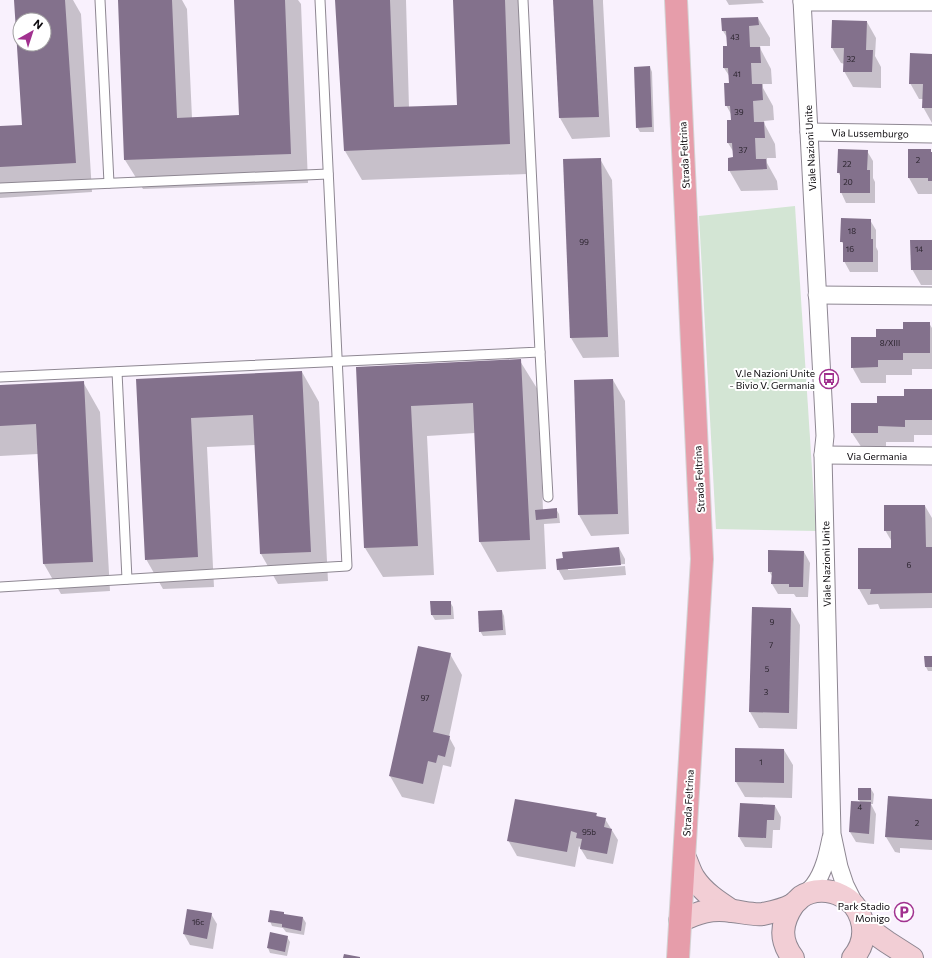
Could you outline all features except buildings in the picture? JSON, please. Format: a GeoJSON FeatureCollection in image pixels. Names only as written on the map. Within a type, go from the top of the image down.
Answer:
{"type":"FeatureCollection","features":[{"type":"Feature","properties":{"kind":"main road","name":"Strada Feltrina"},"geometry":{"type":"LineString","coordinates":[[676,0],[702,559],[678,958]]}},
{"type":"Feature","properties":{"kind":"street","name":"Viale Nazioni Unite"},"geometry":{"type":"LineString","coordinates":[[859,915],[845,885],[839,867],[832,834],[823,455],[825,436],[802,1],[932,2]]}},
{"type":"Feature","properties":{"kind":"street","name":"Via Lussemburgo"},"geometry":{"type":"LineString","coordinates":[[809,132],[932,134]]}},
{"type":"Feature","properties":{"kind":"street"},"geometry":{"type":"LineString","coordinates":[[817,295],[932,296]]}},
{"type":"Feature","properties":{"kind":"street","name":"Via Germania"},"geometry":{"type":"LineString","coordinates":[[823,455],[932,456]]}},
{"type":"Feature","properties":{"kind":"street","name":"Viale Nazioni Unite"},"geometry":{"type":"LineString","coordinates":[[798,901],[814,885],[821,872],[832,834]]}},
{"type":"Feature","properties":{"kind":"street"},"geometry":{"type":"LineString","coordinates":[[685,858],[694,878],[713,898],[732,911]]}},
{"type":"Feature","properties":{"kind":"street"},"geometry":{"type":"LineString","coordinates":[[680,921],[704,911],[732,911],[747,914],[774,912],[813,892],[825,891],[836,893],[847,898],[859,915],[887,942],[912,958]]}},
{"type":"Feature","properties":{"kind":"street"},"geometry":{"type":"LineString","coordinates":[[793,958],[788,951],[784,940],[783,927],[786,915],[798,901]]}},
{"type":"Feature","properties":{"kind":"street"},"geometry":{"type":"LineString","coordinates":[[853,958],[859,951],[863,938],[859,915]]}},
{"type":"Feature","properties":{"kind":"lane"},"geometry":{"type":"LineString","coordinates":[[100,0],[109,183]]}},
{"type":"Feature","properties":{"kind":"lane"},"geometry":{"type":"LineString","coordinates":[[0,587],[348,566],[320,0]]}},
{"type":"Feature","properties":{"kind":"lane"},"geometry":{"type":"LineString","coordinates":[[523,0],[548,497]]}},
{"type":"Feature","properties":{"kind":"lane"},"geometry":{"type":"LineString","coordinates":[[0,188],[328,174]]}},
{"type":"Feature","properties":{"kind":"lane"},"geometry":{"type":"LineString","coordinates":[[0,377],[540,352]]}},
{"type":"Feature","properties":{"kind":"lane"},"geometry":{"type":"LineString","coordinates":[[117,372],[128,579]]}},
{"type":"Feature","properties":{"kind":"green space"},"geometry":{"type":"Polygon","coordinates":[[[795,206],[816,531],[716,529],[699,216],[795,206]]]}},
{"type":"Feature","properties":{"kind":"place","name":"V.le Nazioni Unite - Bivio V. Germania"},"geometry":{"type":"Point","coordinates":[829,379]}},
{"type":"Feature","properties":{"kind":"place","name":"Park Stadio Monigo"},"geometry":{"type":"Point","coordinates":[904,912]}}]}
